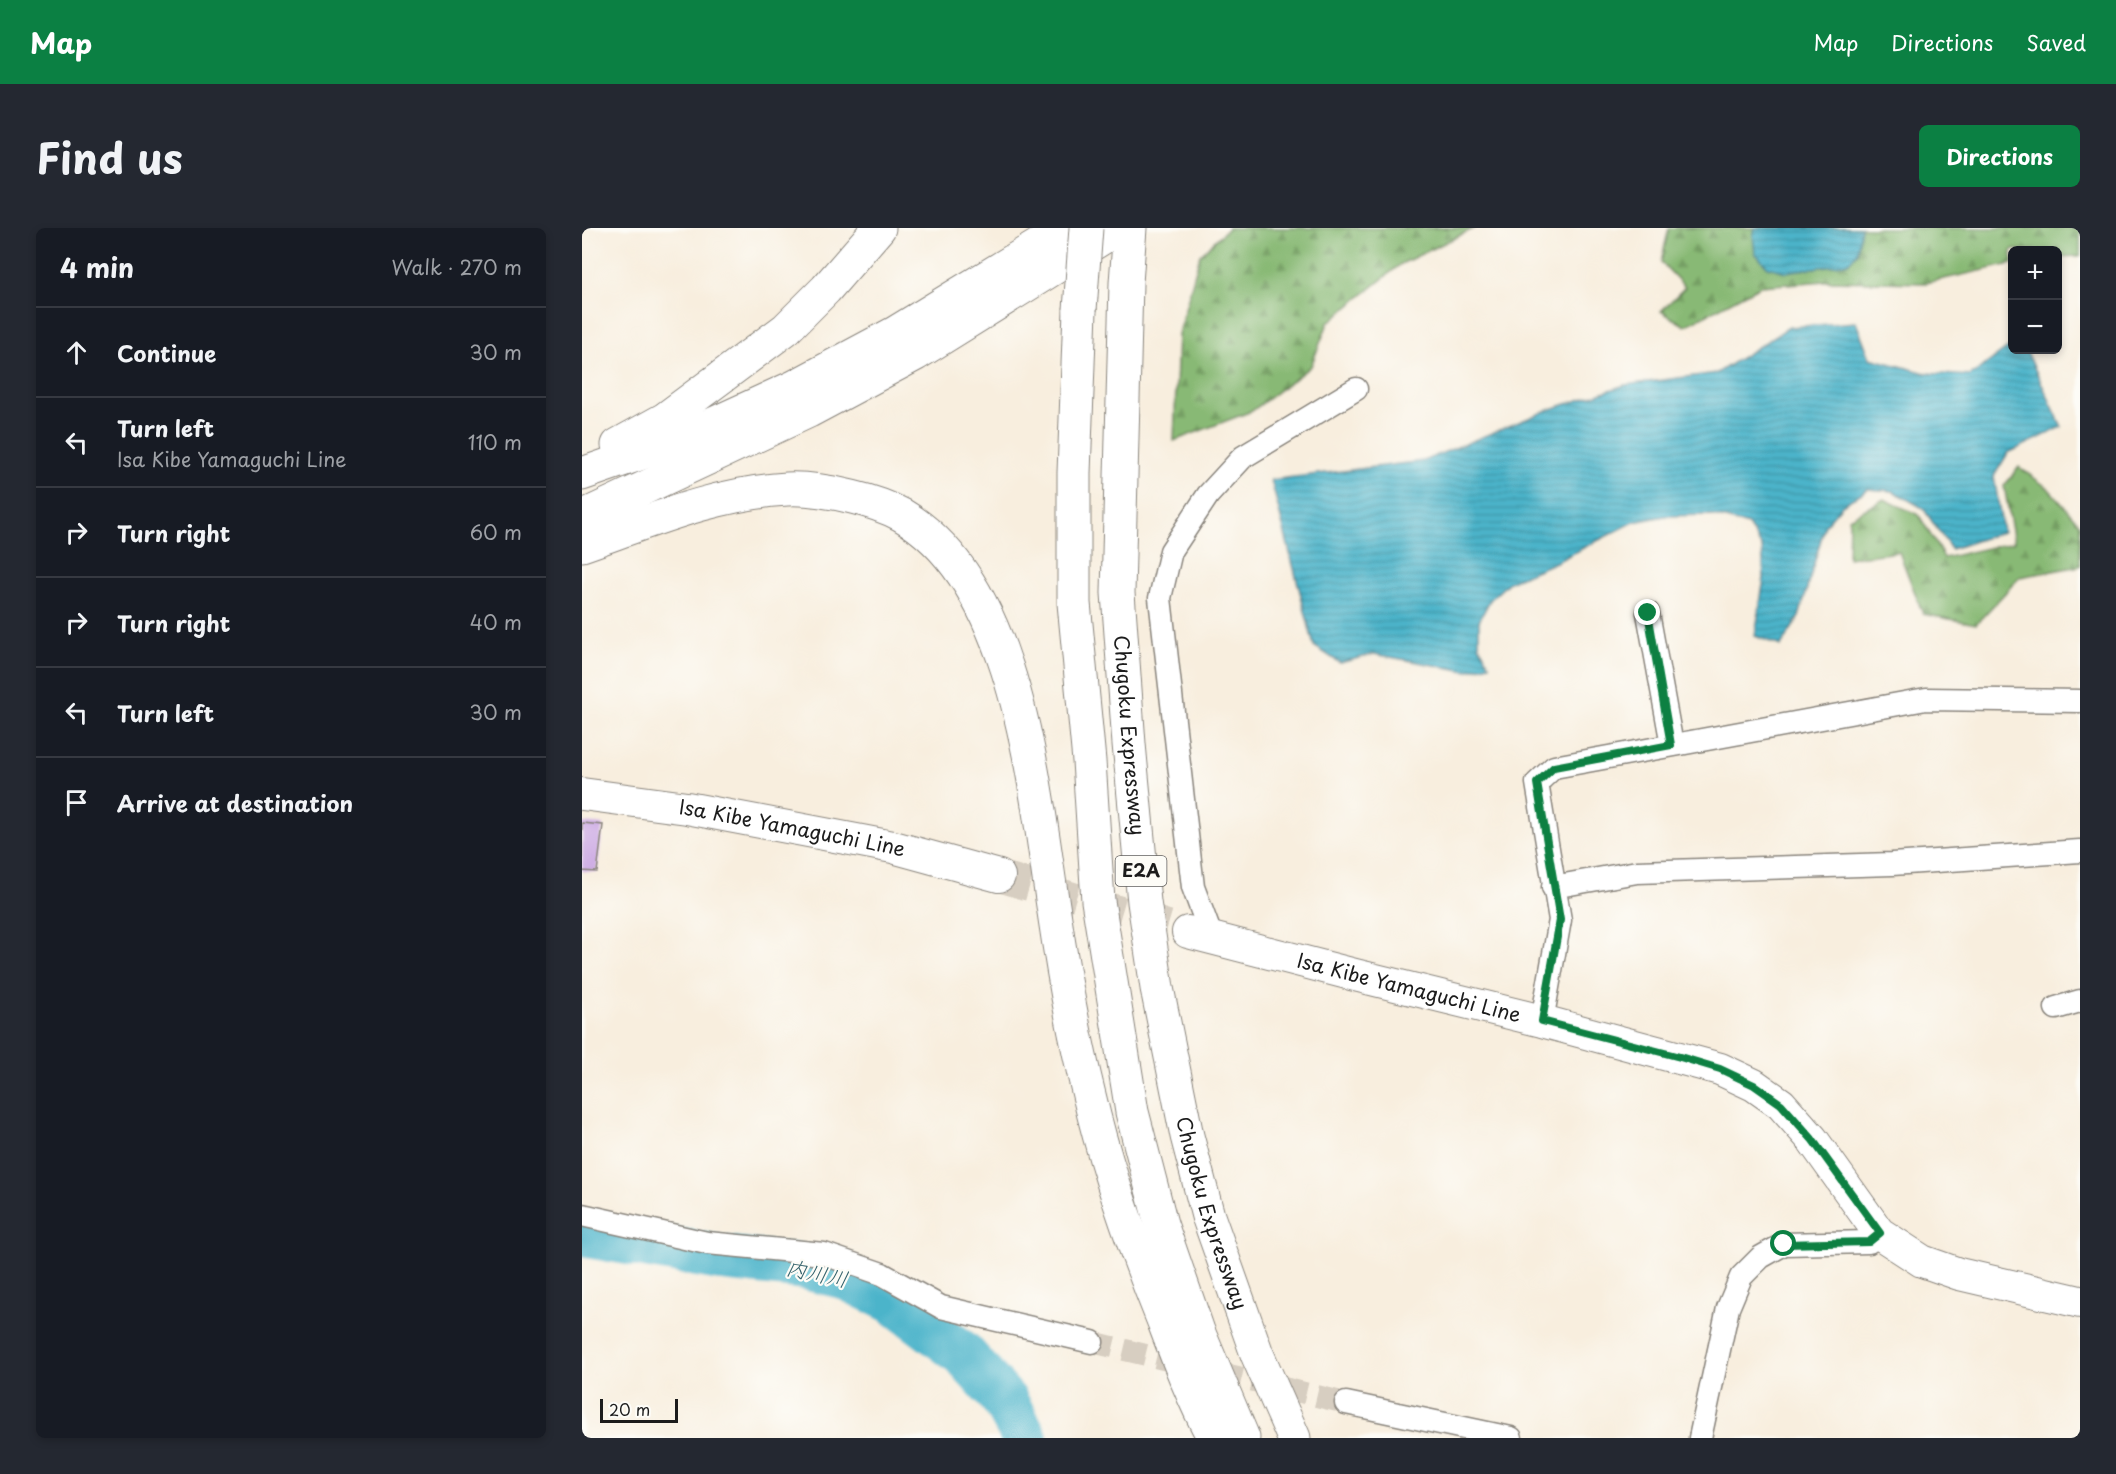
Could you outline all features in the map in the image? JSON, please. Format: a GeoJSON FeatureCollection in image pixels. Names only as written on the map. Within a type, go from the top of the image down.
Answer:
{"type":"FeatureCollection","features":[{"type":"Feature","properties":{"kind":"highway"},"geometry":{"type":"LineString","coordinates":[[582,464],[665,419],[786,329],[826,289],[879,228]]}},
{"type":"Feature","properties":{"kind":"highway"},"geometry":{"type":"LineString","coordinates":[[582,474],[674,442],[794,387],[895,333],[1067,228]]}},
{"type":"Feature","properties":{"kind":"highway","name":"E2A"},"geometry":{"type":"LineString","coordinates":[[1086,228],[1080,310],[1074,473],[1074,603],[1089,761],[1098,901],[1132,1112],[1161,1224],[1198,1331],[1243,1438]]}},
{"type":"Feature","properties":{"kind":"highway"},"geometry":{"type":"LineString","coordinates":[[582,517],[808,411],[916,354],[1118,228]]}},
{"type":"Feature","properties":{"kind":"highway","name":"Chugoku Expressway"},"geometry":{"type":"LineString","coordinates":[[1130,228],[1126,282],[1118,593],[1144,902],[1156,988],[1187,1136],[1208,1216],[1257,1354],[1294,1438]]}},
{"type":"Feature","properties":{"kind":"highway"},"geometry":{"type":"LineString","coordinates":[[582,545],[686,509],[746,494],[789,489],[840,494],[868,501],[902,515],[929,535],[953,560],[986,612],[1008,670],[1020,716],[1034,783],[1059,948],[1089,1094],[1109,1172],[1157,1306],[1197,1406],[1214,1438]]}},
{"type":"Feature","properties":{"kind":"main road","name":"Isa Kibe Yamaguchi Line"},"geometry":{"type":"LineString","coordinates":[[582,794],[687,808],[893,847],[999,876]]}},
{"type":"Feature","properties":{"kind":"main road","name":"Isa Kibe Yamaguchi Line"},"geometry":{"type":"LineString","coordinates":[[1200,935],[1542,1021],[1720,1069],[1754,1085],[1781,1104],[1812,1139],[1880,1233],[1922,1261],[1959,1274],[2080,1302]]}},
{"type":"Feature","properties":{"kind":"street"},"geometry":{"type":"LineString","coordinates":[[1200,935],[1160,598],[1171,551],[1209,495],[1244,457],[1356,389]]}},
{"type":"Feature","properties":{"kind":"street"},"geometry":{"type":"LineString","coordinates":[[1648,613],[1671,745]]}},
{"type":"Feature","properties":{"kind":"street"},"geometry":{"type":"LineString","coordinates":[[1542,1021],[1560,920],[1537,783],[1554,767],[1926,699],[2080,701]]}},
{"type":"Feature","properties":{"kind":"street"},"geometry":{"type":"LineString","coordinates":[[1553,887],[1637,872],[1892,864],[2080,851]]}},
{"type":"Feature","properties":{"kind":"street"},"geometry":{"type":"LineString","coordinates":[[2056,1008],[2080,1001]]}},
{"type":"Feature","properties":{"kind":"street"},"geometry":{"type":"LineString","coordinates":[[582,1215],[707,1243],[824,1254],[882,1274],[941,1307],[1092,1342]]}},
{"type":"Feature","properties":{"kind":"street"},"geometry":{"type":"LineString","coordinates":[[1700,1438],[1728,1308],[1741,1277],[1761,1257],[1784,1244],[1869,1242],[1880,1233]]}},
{"type":"Feature","properties":{"kind":"street"},"geometry":{"type":"LineString","coordinates":[[1346,1403],[1511,1438]]}},
{"type":"Feature","properties":{"kind":"green space"},"geometry":{"type":"Polygon","coordinates":[[[1228,228],[1475,228],[1401,264],[1328,323],[1311,366],[1252,411],[1174,441],[1178,334],[1200,255],[1228,228]]]}},
{"type":"Feature","properties":{"kind":"green space"},"geometry":{"type":"Polygon","coordinates":[[[1669,228],[2080,228],[2080,256],[2062,257],[2062,246],[2008,246],[2008,265],[1926,283],[1826,281],[1760,286],[1685,326],[1661,311],[1685,287],[1661,262],[1669,228]]]}},
{"type":"Feature","properties":{"kind":"green space"},"geometry":{"type":"Polygon","coordinates":[[[2019,467],[2048,488],[2080,524],[2080,566],[2020,577],[1976,624],[1923,614],[1899,552],[1848,558],[1849,518],[1884,499],[1919,515],[1944,558],[2014,542],[2004,486],[2019,467]]]}},
{"type":"Feature","properties":{"kind":"water"},"geometry":{"type":"Polygon","coordinates":[[[1755,228],[1861,228],[1857,253],[1848,263],[1786,272],[1768,267],[1755,253],[1753,236],[1755,228]]]}},
{"type":"Feature","properties":{"kind":"water"},"geometry":{"type":"Polygon","coordinates":[[[1856,322],[1870,358],[1926,373],[1970,376],[2008,348],[2008,354],[2028,354],[2062,427],[2008,453],[1994,476],[2003,532],[1951,549],[1923,508],[1893,491],[1868,489],[1842,505],[1825,525],[1799,617],[1781,646],[1755,636],[1764,578],[1762,547],[1748,525],[1710,515],[1665,516],[1634,522],[1556,562],[1509,582],[1490,600],[1479,621],[1479,645],[1490,665],[1466,671],[1374,654],[1340,663],[1314,646],[1271,480],[1423,461],[1548,410],[1625,385],[1717,373],[1789,327],[1856,322]]]}},
{"type":"Feature","properties":{"kind":"building"},"geometry":{"type":"Polygon","coordinates":[[[582,823],[603,825],[597,872],[582,871],[582,823]]]}},
{"type":"Feature","properties":{"kind":"waterway","name":"内川川"},"geometry":{"type":"LineString","coordinates":[[582,1234],[721,1258],[805,1267],[843,1276],[893,1301],[962,1353],[1005,1401],[1025,1438]]}},
{"type":"Feature","properties":{"kind":"tunnel"},"geometry":{"type":"LineString","coordinates":[[999,876],[1188,932]]}},
{"type":"Feature","properties":{"kind":"tunnel"},"geometry":{"type":"LineString","coordinates":[[1092,1342],[1346,1403]]}},
{"type":"Feature","properties":{"kind":"route"},"geometry":{"type":"LineString","coordinates":[[1648,613],[1671,745],[1554,767],[1537,783],[1560,920],[1542,1021],[1720,1069],[1754,1085],[1781,1104],[1812,1139],[1880,1233],[1869,1242],[1784,1244]]}}]}
